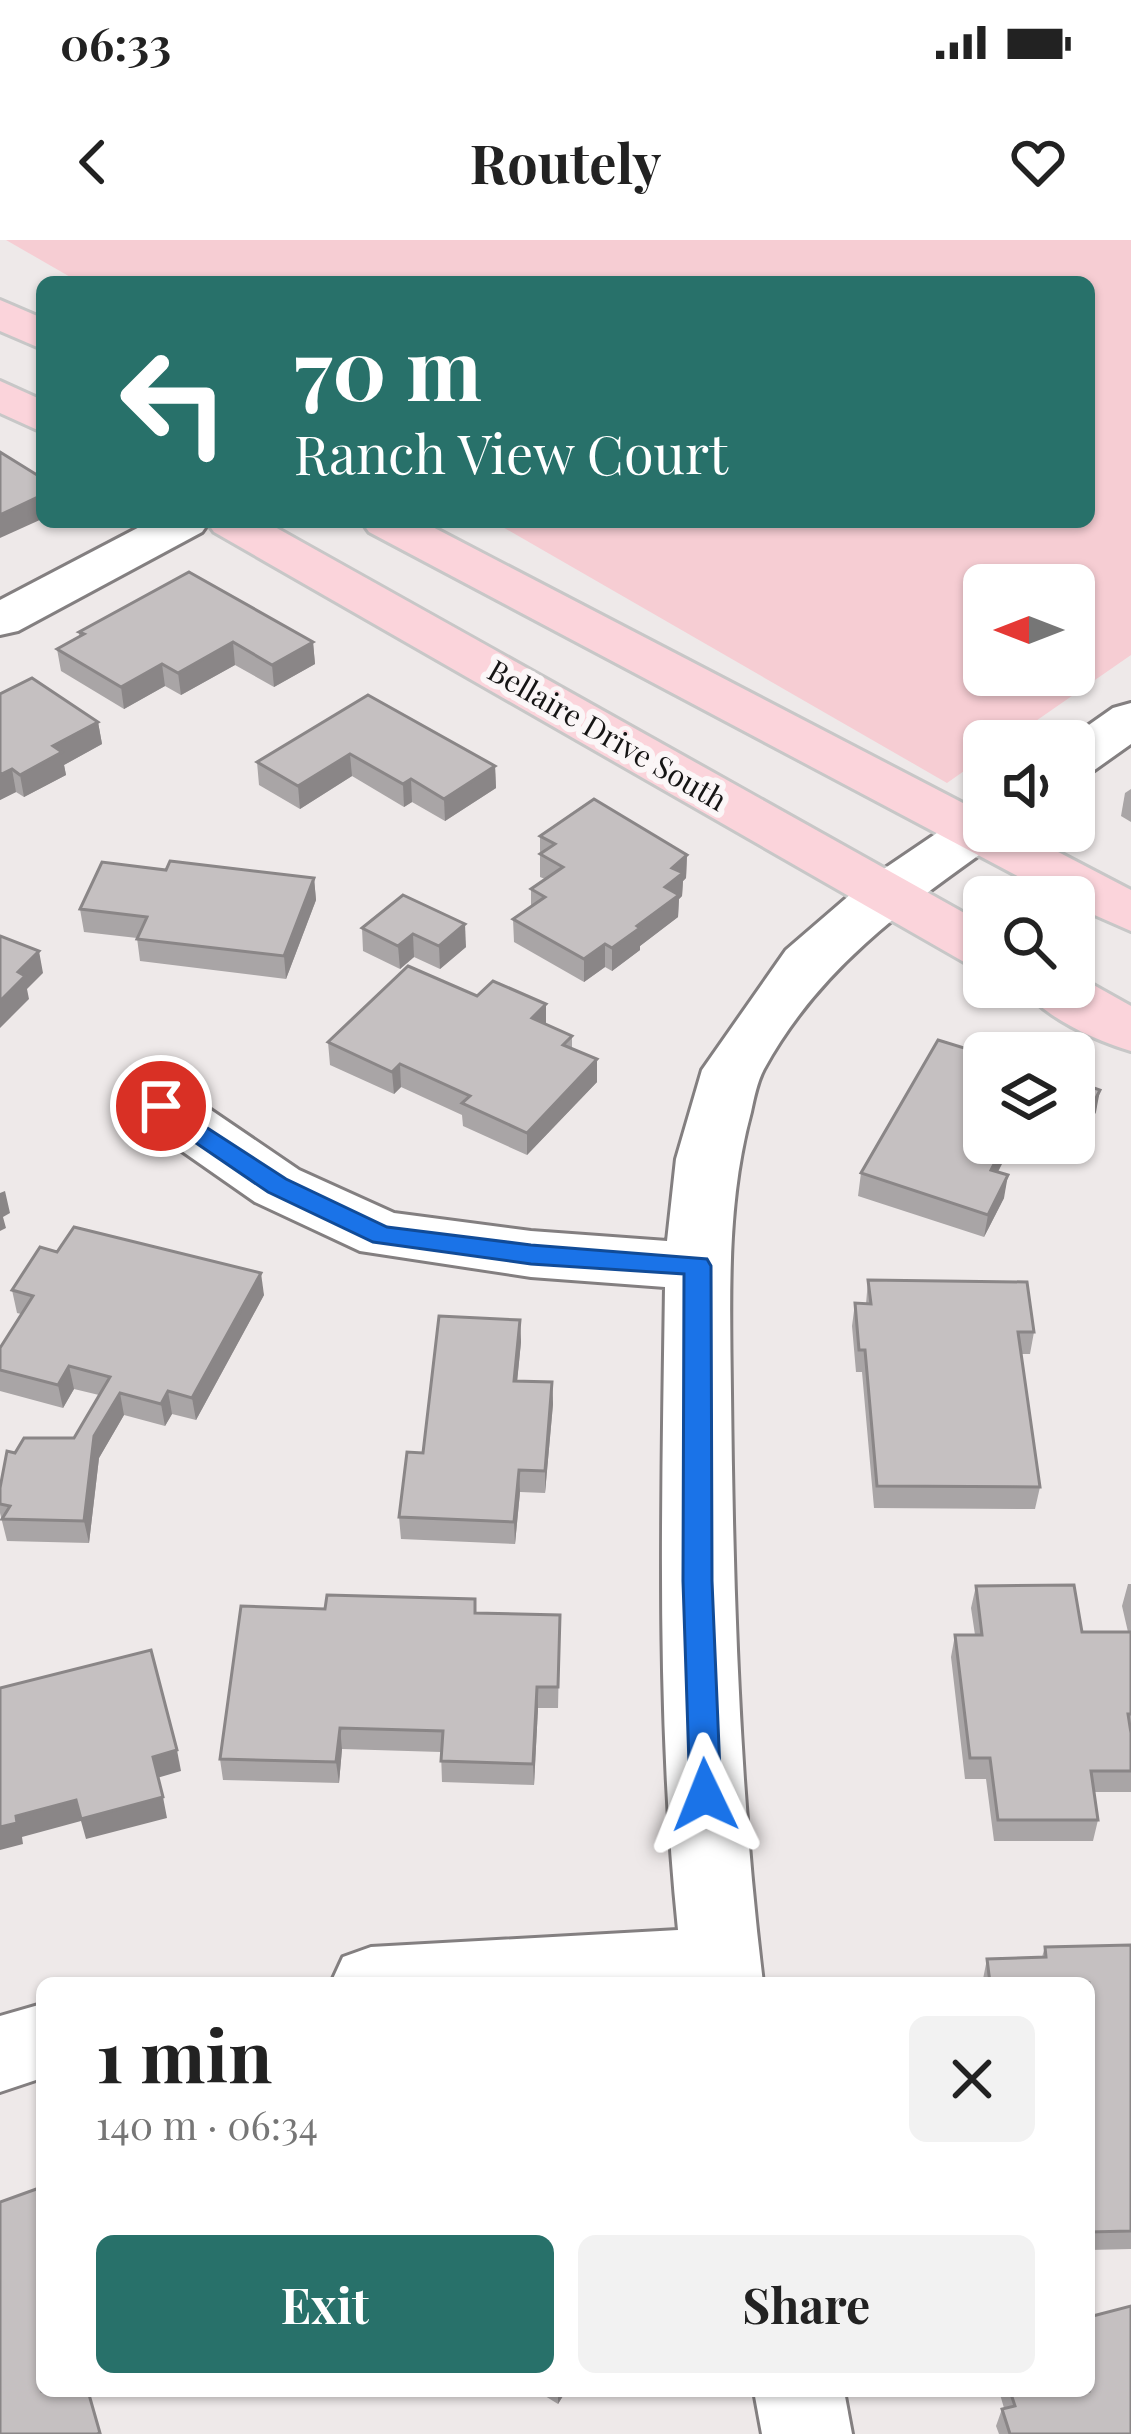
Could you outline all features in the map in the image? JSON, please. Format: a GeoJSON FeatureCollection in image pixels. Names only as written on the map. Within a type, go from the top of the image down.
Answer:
{"type":"FeatureCollection","features":[{"type":"Feature","properties":{"kind":"main road"},"geometry":{"type":"LineString","coordinates":[[0,313],[36,333]]}},
{"type":"Feature","properties":{"kind":"main road"},"geometry":{"type":"LineString","coordinates":[[0,395],[36,415]]}},
{"type":"Feature","properties":{"kind":"main road","name":"Bellaire Drive South"},"geometry":{"type":"LineString","coordinates":[[242,528],[963,937]]}},
{"type":"Feature","properties":{"kind":"main road"},"geometry":{"type":"LineString","coordinates":[[398,528],[963,820]]}},
{"type":"Feature","properties":{"kind":"main road"},"geometry":{"type":"LineString","coordinates":[[1021,852],[1131,913]]}},
{"type":"Feature","properties":{"kind":"main road"},"geometry":{"type":"LineString","coordinates":[[1090,1008],[1131,1031]]}},
{"type":"Feature","properties":{"kind":"street"},"geometry":{"type":"LineString","coordinates":[[0,620],[174,528]]}},
{"type":"Feature","properties":{"kind":"street"},"geometry":{"type":"LineString","coordinates":[[1095,745],[1131,719]]}},
{"type":"Feature","properties":{"kind":"street"},"geometry":{"type":"LineString","coordinates":[[604,1977],[721,1974],[707,1838],[698,1604],[697,1266],[707,1159],[732,1070],[806,963],[886,894],[963,841]]}},
{"type":"Feature","properties":{"kind":"street"},"geometry":{"type":"LineString","coordinates":[[161,1106],[277,1186],[383,1235],[531,1254],[697,1266]]}},
{"type":"Feature","properties":{"kind":"street"},"geometry":{"type":"LineString","coordinates":[[0,2054],[36,2043]]}},
{"type":"Feature","properties":{"kind":"street"},"geometry":{"type":"LineString","coordinates":[[800,2397],[807,2434]]}},
{"type":"Feature","properties":{"kind":"shaded area"},"geometry":{"type":"Polygon","coordinates":[[[6,240],[1131,240],[1131,655],[1095,680],[1095,564],[963,564],[963,696],[1072,696],[1037,720],[963,720],[963,772],[947,783],[504,528],[1095,528],[1095,276],[69,276],[6,240]]]}},
{"type":"Feature","properties":{"kind":"building"},"geometry":{"type":"Polygon","coordinates":[[[0,452],[36,474],[36,498],[0,515],[0,452]]]}},
{"type":"Feature","properties":{"kind":"building"},"geometry":{"type":"Polygon","coordinates":[[[189,572],[313,642],[272,665],[233,642],[178,673],[162,664],[121,687],[57,649],[84,634],[79,632],[189,572]]]}},
{"type":"Feature","properties":{"kind":"building"},"geometry":{"type":"Polygon","coordinates":[[[32,678],[98,722],[53,746],[62,752],[20,775],[12,769],[0,775],[0,694],[32,678]]]}},
{"type":"Feature","properties":{"kind":"building"},"geometry":{"type":"Polygon","coordinates":[[[368,695],[495,766],[444,799],[411,779],[403,784],[350,754],[298,786],[257,762],[368,695]]]}},
{"type":"Feature","properties":{"kind":"building"},"geometry":{"type":"Polygon","coordinates":[[[594,799],[687,855],[672,868],[683,873],[665,887],[679,895],[612,948],[605,944],[584,959],[513,919],[545,897],[531,889],[563,867],[540,854],[555,844],[540,836],[594,799]]]}},
{"type":"Feature","properties":{"kind":"building"},"geometry":{"type":"Polygon","coordinates":[[[170,861],[314,878],[284,956],[137,939],[147,917],[80,909],[102,862],[166,870],[170,861]]]}},
{"type":"Feature","properties":{"kind":"building"},"geometry":{"type":"Polygon","coordinates":[[[403,895],[465,924],[439,946],[413,934],[398,946],[362,928],[403,895]]]}},
{"type":"Feature","properties":{"kind":"building"},"geometry":{"type":"Polygon","coordinates":[[[0,936],[39,951],[18,972],[25,976],[0,1001],[0,936]]]}},
{"type":"Feature","properties":{"kind":"building"},"geometry":{"type":"Polygon","coordinates":[[[408,966],[477,996],[493,981],[546,1004],[532,1018],[572,1036],[563,1045],[597,1059],[527,1133],[462,1103],[470,1096],[400,1064],[392,1072],[328,1042],[408,966]]]}},
{"type":"Feature","properties":{"kind":"building"},"geometry":{"type":"Polygon","coordinates":[[[938,1040],[963,1048],[963,1164],[994,1164],[991,1170],[1008,1175],[988,1215],[861,1173],[938,1040]]]}},
{"type":"Feature","properties":{"kind":"building"},"geometry":{"type":"Polygon","coordinates":[[[74,1227],[261,1273],[192,1398],[168,1391],[161,1404],[120,1393],[94,1436],[84,1521],[2,1519],[10,1506],[0,1504],[7,1451],[15,1453],[24,1438],[74,1438],[110,1377],[69,1366],[58,1385],[0,1370],[0,1348],[33,1296],[12,1290],[40,1247],[57,1252],[74,1227]]]}},
{"type":"Feature","properties":{"kind":"building"},"geometry":{"type":"Polygon","coordinates":[[[868,1280],[1027,1282],[1034,1332],[1018,1332],[1040,1487],[877,1486],[865,1350],[859,1350],[855,1303],[871,1304],[868,1280]]]}},
{"type":"Feature","properties":{"kind":"building"},"geometry":{"type":"Polygon","coordinates":[[[439,1316],[520,1320],[514,1381],[552,1382],[545,1471],[519,1470],[514,1522],[399,1517],[407,1452],[423,1453],[439,1316]]]}},
{"type":"Feature","properties":{"kind":"building"},"geometry":{"type":"Polygon","coordinates":[[[1074,1585],[1082,1632],[1131,1632],[1131,1771],[1091,1771],[1098,1820],[998,1820],[990,1758],[970,1758],[955,1635],[982,1635],[976,1586],[1074,1585]]]}},
{"type":"Feature","properties":{"kind":"building"},"geometry":{"type":"Polygon","coordinates":[[[327,1595],[475,1599],[475,1613],[560,1615],[558,1687],[537,1687],[533,1764],[441,1761],[443,1731],[340,1728],[336,1762],[220,1759],[241,1606],[325,1609],[327,1595]]]}},
{"type":"Feature","properties":{"kind":"building"},"geometry":{"type":"Polygon","coordinates":[[[151,1650],[177,1750],[153,1757],[163,1797],[81,1819],[76,1800],[16,1816],[17,1823],[0,1827],[0,1688],[151,1650]]]}},
{"type":"Feature","properties":{"kind":"building"},"geometry":{"type":"Polygon","coordinates":[[[1131,1945],[1131,2231],[1095,2232],[1095,1977],[989,1977],[987,1959],[1046,1957],[1045,1947],[1131,1945]]]}},
{"type":"Feature","properties":{"kind":"building"},"geometry":{"type":"Polygon","coordinates":[[[36,2189],[36,2397],[90,2397],[100,2433],[0,2434],[0,2202],[36,2189]]]}},
{"type":"Feature","properties":{"kind":"building"},"geometry":{"type":"Polygon","coordinates":[[[1131,2306],[1131,2434],[1010,2434],[1002,2409],[1015,2406],[1012,2397],[1095,2397],[1095,2315],[1131,2306]]]}},
{"type":"Feature","properties":{"kind":"route"},"geometry":{"type":"LineString","coordinates":[[161,1106],[277,1186],[383,1235],[531,1254],[697,1266],[696,1450],[705,1795]]}}]}
